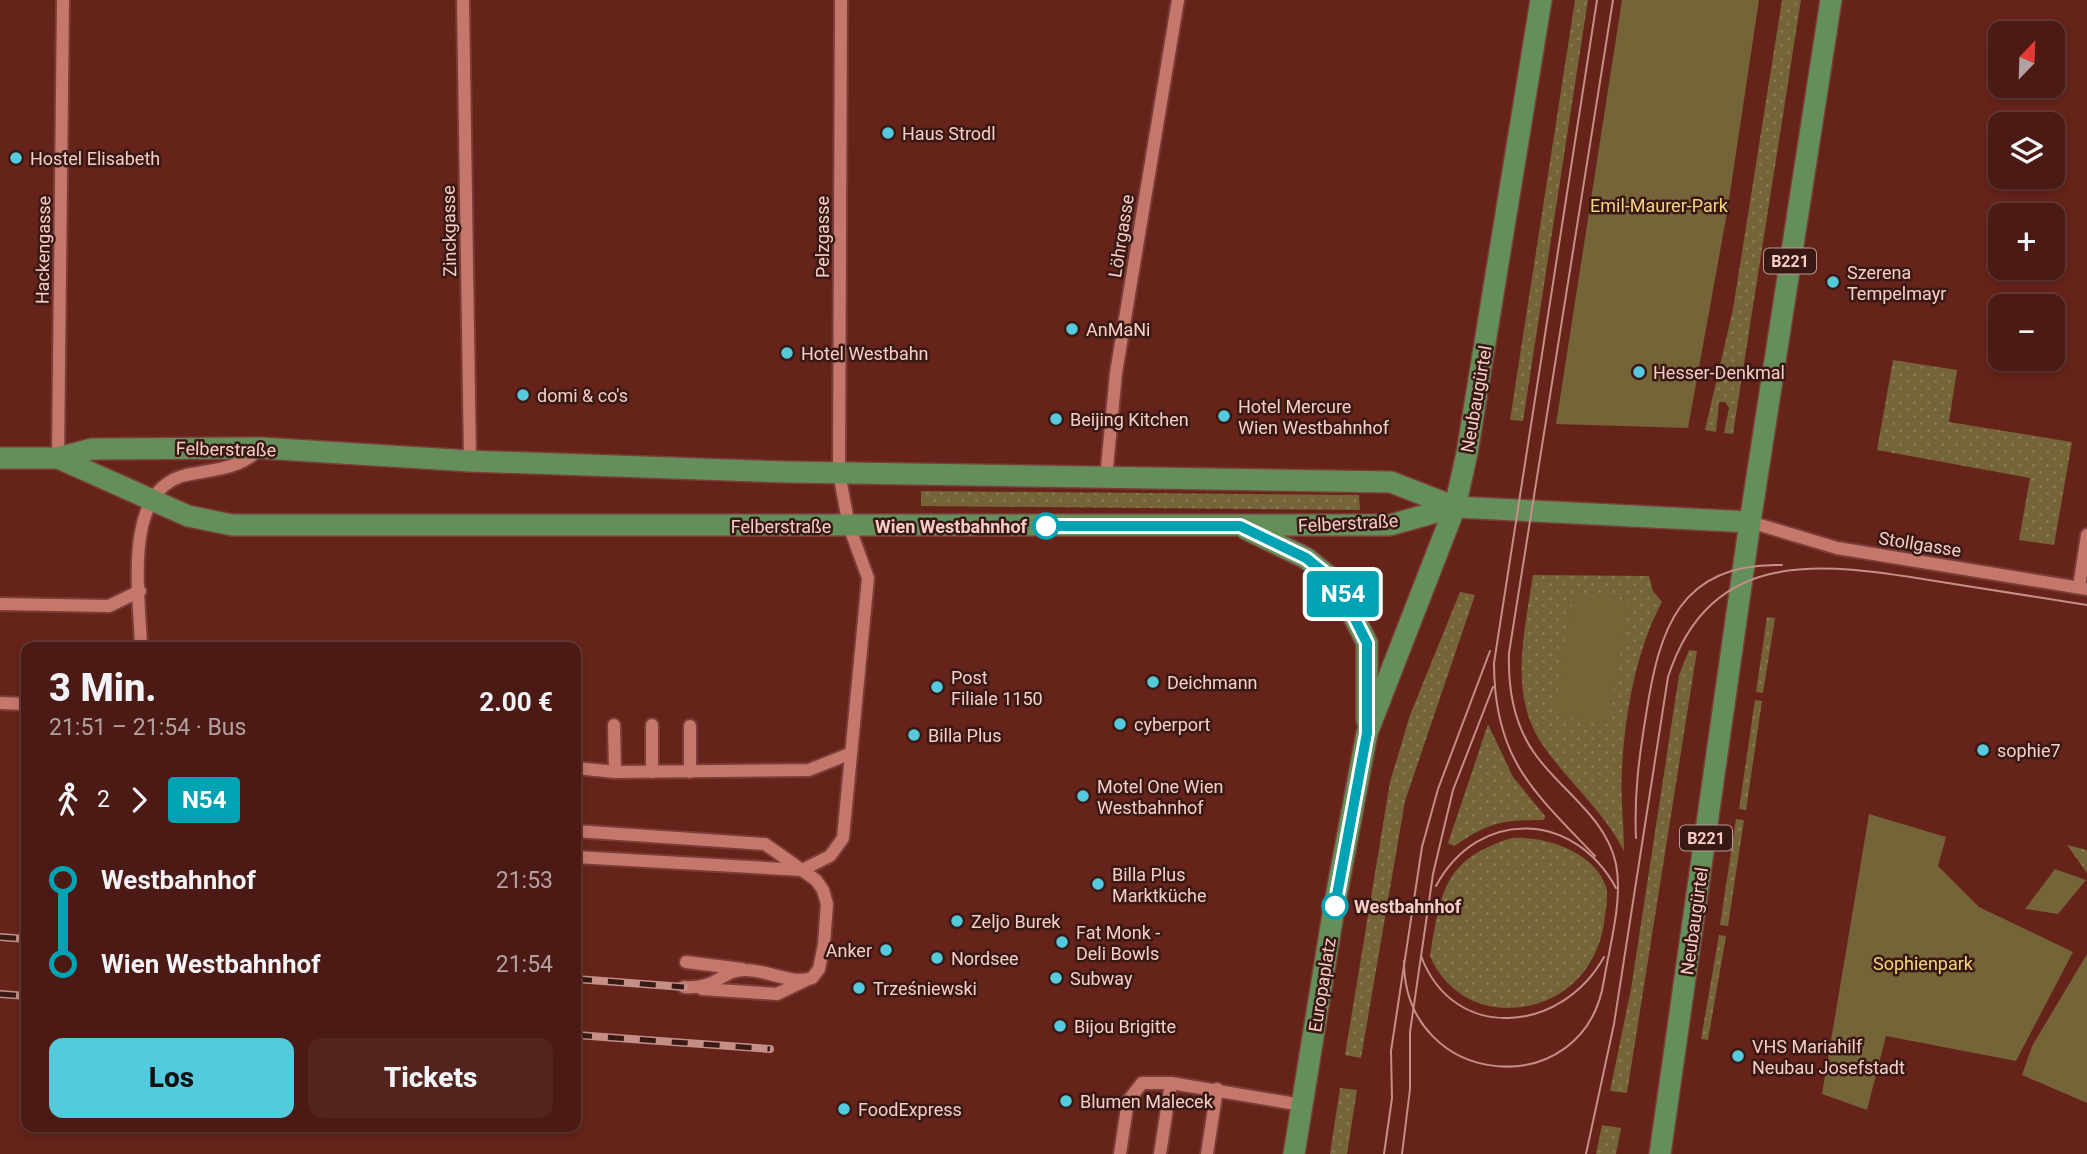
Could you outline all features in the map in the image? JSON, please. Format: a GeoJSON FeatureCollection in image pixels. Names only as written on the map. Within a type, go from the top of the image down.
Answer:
{"type":"FeatureCollection","features":[{"type":"Feature","properties":{"kind":"main road","name":"Neubaugürtel"},"geometry":{"type":"LineString","coordinates":[[1455,507],[1474,416],[1541,0]]}},
{"type":"Feature","properties":{"kind":"main road","name":"Neubaugürtel"},"geometry":{"type":"LineString","coordinates":[[1660,1154],[1750,522],[1830,0]]}},
{"type":"Feature","properties":{"kind":"main road","name":"Felberstraße"},"geometry":{"type":"LineString","coordinates":[[0,458],[58,458],[92,449],[261,448],[470,461],[839,474],[1391,482],[1455,507]]}},
{"type":"Feature","properties":{"kind":"main road","name":"Felberstraße"},"geometry":{"type":"LineString","coordinates":[[58,458],[188,516],[232,525],[1390,525],[1455,507]]}},
{"type":"Feature","properties":{"kind":"main road"},"geometry":{"type":"LineString","coordinates":[[1455,507],[1750,522]]}},
{"type":"Feature","properties":{"kind":"main road","name":"Europaplatz"},"geometry":{"type":"LineString","coordinates":[[1294,1154],[1334,908],[1367,733],[1455,507]]}},
{"type":"Feature","properties":{"kind":"main road","name":"Europaplatz"},"geometry":{"type":"LineString","coordinates":[[1240,526],[1306,558],[1337,583],[1367,643],[1367,733]]}},
{"type":"Feature","properties":{"kind":"street","name":"Hackengasse"},"geometry":{"type":"LineString","coordinates":[[58,458],[63,0]]}},
{"type":"Feature","properties":{"kind":"street","name":"Zinckgasse"},"geometry":{"type":"LineString","coordinates":[[463,0],[470,461]]}},
{"type":"Feature","properties":{"kind":"street","name":"Pelzgasse"},"geometry":{"type":"LineString","coordinates":[[802,870],[830,856],[843,838],[868,578],[849,526],[839,474],[841,0]]}},
{"type":"Feature","properties":{"kind":"street","name":"Löhrgasse"},"geometry":{"type":"LineString","coordinates":[[1106,478],[1116,373],[1178,0]]}},
{"type":"Feature","properties":{"kind":"street"},"geometry":{"type":"LineString","coordinates":[[141,642],[139,537],[149,500],[163,485],[183,476],[233,467],[261,448]]}},
{"type":"Feature","properties":{"kind":"street","name":"Stollgasse"},"geometry":{"type":"LineString","coordinates":[[1750,522],[1837,548],[2083,588]]}},
{"type":"Feature","properties":{"kind":"street"},"geometry":{"type":"LineString","coordinates":[[2083,588],[2087,536]]}},
{"type":"Feature","properties":{"kind":"street"},"geometry":{"type":"LineString","coordinates":[[0,604],[109,606],[140,591]]}},
{"type":"Feature","properties":{"kind":"street"},"geometry":{"type":"LineString","coordinates":[[0,703],[21,704]]}},
{"type":"Feature","properties":{"kind":"street"},"geometry":{"type":"LineString","coordinates":[[614,725],[615,772]]}},
{"type":"Feature","properties":{"kind":"street"},"geometry":{"type":"LineString","coordinates":[[652,725],[652,772]]}},
{"type":"Feature","properties":{"kind":"street"},"geometry":{"type":"LineString","coordinates":[[690,726],[690,772]]}},
{"type":"Feature","properties":{"kind":"street"},"geometry":{"type":"LineString","coordinates":[[581,769],[615,772],[809,770],[849,754]]}},
{"type":"Feature","properties":{"kind":"street"},"geometry":{"type":"LineString","coordinates":[[581,831],[765,844],[816,880],[827,904],[821,964],[816,974],[785,992],[758,994],[684,987],[705,988],[743,970]]}},
{"type":"Feature","properties":{"kind":"street"},"geometry":{"type":"LineString","coordinates":[[581,856],[802,870]]}},
{"type":"Feature","properties":{"kind":"street"},"geometry":{"type":"LineString","coordinates":[[686,962],[806,979]]}},
{"type":"Feature","properties":{"kind":"street"},"geometry":{"type":"LineString","coordinates":[[1120,1154],[1128,1101],[1142,1083],[1171,1083],[1217,1089],[1302,1105]]}},
{"type":"Feature","properties":{"kind":"street"},"geometry":{"type":"LineString","coordinates":[[1160,1154],[1171,1083]]}},
{"type":"Feature","properties":{"kind":"street"},"geometry":{"type":"LineString","coordinates":[[1207,1154],[1217,1089]]}},
{"type":"Feature","properties":{"kind":"green space"},"geometry":{"type":"Polygon","coordinates":[[[1575,0],[1588,0],[1523,421],[1510,420],[1575,0]]]}},
{"type":"Feature","properties":{"kind":"green space","name":"Emil-Maurer-Park"},"geometry":{"type":"Polygon","coordinates":[[[1622,0],[1759,0],[1727,213],[1688,428],[1556,424],[1622,0]]]}},
{"type":"Feature","properties":{"kind":"green space"},"geometry":{"type":"Polygon","coordinates":[[[1782,0],[1801,0],[1733,434],[1724,433],[1729,408],[1725,402],[1719,402],[1716,432],[1705,430],[1733,309],[1782,0]]]}},
{"type":"Feature","properties":{"kind":"green space"},"geometry":{"type":"Polygon","coordinates":[[[1893,360],[1957,370],[1949,422],[2072,442],[2054,545],[2019,540],[2030,478],[1877,450],[1893,360]]]}},
{"type":"Feature","properties":{"kind":"green space"},"geometry":{"type":"Polygon","coordinates":[[[921,491],[1359,495],[1360,510],[921,506],[921,491]]]}},
{"type":"Feature","properties":{"kind":"green space"},"geometry":{"type":"Polygon","coordinates":[[[1533,575],[1649,576],[1653,591],[1662,602],[1645,641],[1629,705],[1622,779],[1624,851],[1606,822],[1542,744],[1525,704],[1522,683],[1523,639],[1533,575]]]}},
{"type":"Feature","properties":{"kind":"green space"},"geometry":{"type":"Polygon","coordinates":[[[1574,591],[1629,601],[1608,724],[1554,715],[1574,591]]]}},
{"type":"Feature","properties":{"kind":"green space"},"geometry":{"type":"Polygon","coordinates":[[[1460,592],[1475,595],[1405,801],[1361,1058],[1345,1055],[1390,782],[1410,715],[1460,592]]]}},
{"type":"Feature","properties":{"kind":"green space"},"geometry":{"type":"Polygon","coordinates":[[[1767,617],[1775,618],[1763,693],[1756,692],[1767,617]]]}},
{"type":"Feature","properties":{"kind":"green space"},"geometry":{"type":"Polygon","coordinates":[[[1689,650],[1697,651],[1627,1093],[1610,1091],[1631,989],[1679,675],[1689,650]]]}},
{"type":"Feature","properties":{"kind":"green space"},"geometry":{"type":"Polygon","coordinates":[[[1755,700],[1762,701],[1746,810],[1739,809],[1755,700]]]}},
{"type":"Feature","properties":{"kind":"green space"},"geometry":{"type":"Polygon","coordinates":[[[1488,724],[1513,777],[1545,816],[1544,820],[1496,824],[1454,846],[1448,843],[1488,724]]]}},
{"type":"Feature","properties":{"kind":"green space","name":"Sophienpark"},"geometry":{"type":"Polygon","coordinates":[[[1869,814],[1946,837],[1938,866],[1979,907],[2073,952],[2016,1061],[1886,1036],[1867,1110],[1822,1094],[1869,814]]]}},
{"type":"Feature","properties":{"kind":"green space"},"geometry":{"type":"Polygon","coordinates":[[[1736,819],[1744,820],[1728,926],[1720,925],[1736,819]]]}},
{"type":"Feature","properties":{"kind":"green space"},"geometry":{"type":"Polygon","coordinates":[[[1512,838],[1553,843],[1580,855],[1600,874],[1607,896],[1599,944],[1580,976],[1567,989],[1551,998],[1534,1005],[1514,1008],[1484,1005],[1464,996],[1441,975],[1430,956],[1438,914],[1449,881],[1472,856],[1489,846],[1512,838]]]}},
{"type":"Feature","properties":{"kind":"green space"},"geometry":{"type":"Polygon","coordinates":[[[2067,845],[2087,850],[2087,873],[2067,845]]]}},
{"type":"Feature","properties":{"kind":"green space"},"geometry":{"type":"Polygon","coordinates":[[[2055,869],[2086,880],[2058,914],[2025,909],[2055,869]]]}},
{"type":"Feature","properties":{"kind":"green space"},"geometry":{"type":"Polygon","coordinates":[[[1719,935],[1726,936],[1708,1040],[1701,1039],[1719,935]]]}},
{"type":"Feature","properties":{"kind":"green space"},"geometry":{"type":"Polygon","coordinates":[[[2087,954],[2087,1103],[2022,1075],[2032,1046],[2087,954]]]}},
{"type":"Feature","properties":{"kind":"green space"},"geometry":{"type":"Polygon","coordinates":[[[1340,1088],[1357,1090],[1347,1154],[1330,1154],[1340,1088]]]}},
{"type":"Feature","properties":{"kind":"green space"},"geometry":{"type":"Polygon","coordinates":[[[1602,1125],[1621,1128],[1616,1154],[1596,1154],[1602,1125]]]}},
{"type":"Feature","properties":{"kind":"tram line"},"geometry":{"type":"LineString","coordinates":[[1595,856],[1553,812],[1521,771],[1501,725],[1494,663],[1597,0]]}},
{"type":"Feature","properties":{"kind":"tram line"},"geometry":{"type":"LineString","coordinates":[[1404,961],[1412,1004],[1433,1036],[1462,1057],[1497,1066],[1532,1063],[1565,1048],[1590,1021],[1604,980],[1617,907],[1616,864],[1611,847],[1593,818],[1546,767],[1528,742],[1513,705],[1509,653],[1613,0]]}},
{"type":"Feature","properties":{"kind":"tram line"},"geometry":{"type":"LineString","coordinates":[[1636,838],[1636,792],[1643,731],[1658,655],[1668,629],[1680,607],[1697,589],[1719,575],[1747,567],[1782,565]]}},
{"type":"Feature","properties":{"kind":"tram line"},"geometry":{"type":"LineString","coordinates":[[1586,1154],[1614,1024],[1668,677],[1687,634],[1712,604],[1742,584],[1776,573],[1813,569],[1893,575],[2087,605]]}},
{"type":"Feature","properties":{"kind":"tram line"},"geometry":{"type":"LineString","coordinates":[[1384,1154],[1392,1098],[1391,1051],[1422,847],[1438,789],[1490,651]]}},
{"type":"Feature","properties":{"kind":"tram line"},"geometry":{"type":"LineString","coordinates":[[1402,1154],[1410,1089],[1410,1032],[1433,874],[1453,790],[1493,687]]}},
{"type":"Feature","properties":{"kind":"tram line"},"geometry":{"type":"LineString","coordinates":[[1436,886],[1454,860],[1476,842],[1500,832],[1526,828],[1552,833],[1576,844],[1598,862],[1616,888]]}},
{"type":"Feature","properties":{"kind":"tram line"},"geometry":{"type":"LineString","coordinates":[[1421,956],[1437,984],[1458,1004],[1482,1015],[1509,1018],[1536,1013],[1562,1001],[1585,982],[1604,957]]}},
{"type":"Feature","properties":{"kind":"railway"},"geometry":{"type":"LineString","coordinates":[[0,937],[21,939]]}},
{"type":"Feature","properties":{"kind":"railway"},"geometry":{"type":"LineString","coordinates":[[581,979],[684,987]]}},
{"type":"Feature","properties":{"kind":"railway"},"geometry":{"type":"LineString","coordinates":[[0,994],[21,996]]}},
{"type":"Feature","properties":{"kind":"railway"},"geometry":{"type":"LineString","coordinates":[[581,1035],[770,1049]]}},
{"type":"Feature","properties":{"kind":"bus line","name":"N54"},"geometry":{"type":"LineString","coordinates":[[1046,526],[1240,526],[1306,558],[1337,583],[1367,643],[1367,733],[1335,906]]}},
{"type":"Feature","properties":{"kind":"place","name":"Haus Strodl"},"geometry":{"type":"Point","coordinates":[888,133]}},
{"type":"Feature","properties":{"kind":"place","name":"Hostel Elisabeth"},"geometry":{"type":"Point","coordinates":[16,158]}},
{"type":"Feature","properties":{"kind":"place","name":"Szerena Tempelmayr"},"geometry":{"type":"Point","coordinates":[1833,282]}},
{"type":"Feature","properties":{"kind":"place","name":"AnMaNi"},"geometry":{"type":"Point","coordinates":[1072,329]}},
{"type":"Feature","properties":{"kind":"place","name":"Hotel Westbahn"},"geometry":{"type":"Point","coordinates":[787,353]}},
{"type":"Feature","properties":{"kind":"place","name":"Hesser-Denkmal"},"geometry":{"type":"Point","coordinates":[1639,372]}},
{"type":"Feature","properties":{"kind":"place","name":"domi & co's"},"geometry":{"type":"Point","coordinates":[523,395]}},
{"type":"Feature","properties":{"kind":"place","name":"Hotel Mercure Wien Westbahnhof"},"geometry":{"type":"Point","coordinates":[1224,416]}},
{"type":"Feature","properties":{"kind":"place","name":"Beijing Kitchen"},"geometry":{"type":"Point","coordinates":[1056,419]}},
{"type":"Feature","properties":{"kind":"place","name":"Wien Westbahnhof"},"geometry":{"type":"Point","coordinates":[1046,526]}},
{"type":"Feature","properties":{"kind":"place","name":"Deichmann"},"geometry":{"type":"Point","coordinates":[1153,682]}},
{"type":"Feature","properties":{"kind":"place","name":"Post Filiale 1150"},"geometry":{"type":"Point","coordinates":[937,687]}},
{"type":"Feature","properties":{"kind":"place","name":"cyberport"},"geometry":{"type":"Point","coordinates":[1120,724]}},
{"type":"Feature","properties":{"kind":"place","name":"Billa Plus"},"geometry":{"type":"Point","coordinates":[914,735]}},
{"type":"Feature","properties":{"kind":"place","name":"sophie7"},"geometry":{"type":"Point","coordinates":[1983,750]}},
{"type":"Feature","properties":{"kind":"place","name":"Motel One Wien Westbahnhof"},"geometry":{"type":"Point","coordinates":[1083,796]}},
{"type":"Feature","properties":{"kind":"place","name":"Billa Plus Marktküche"},"geometry":{"type":"Point","coordinates":[1098,884]}},
{"type":"Feature","properties":{"kind":"place","name":"Westbahnhof"},"geometry":{"type":"Point","coordinates":[1335,906]}},
{"type":"Feature","properties":{"kind":"place","name":"Zeljo Burek"},"geometry":{"type":"Point","coordinates":[957,921]}},
{"type":"Feature","properties":{"kind":"place","name":"Fat Monk - Deli Bowls"},"geometry":{"type":"Point","coordinates":[1062,942]}},
{"type":"Feature","properties":{"kind":"place","name":"Anker"},"geometry":{"type":"Point","coordinates":[886,950]}},
{"type":"Feature","properties":{"kind":"place","name":"Nordsee"},"geometry":{"type":"Point","coordinates":[937,958]}},
{"type":"Feature","properties":{"kind":"place","name":"Subway"},"geometry":{"type":"Point","coordinates":[1056,978]}},
{"type":"Feature","properties":{"kind":"place","name":"Trześniewski"},"geometry":{"type":"Point","coordinates":[859,988]}},
{"type":"Feature","properties":{"kind":"place","name":"Bijou Brigitte"},"geometry":{"type":"Point","coordinates":[1060,1026]}},
{"type":"Feature","properties":{"kind":"place","name":"VHS Mariahilf Neubau Josefstadt"},"geometry":{"type":"Point","coordinates":[1738,1056]}},
{"type":"Feature","properties":{"kind":"place","name":"Blumen Malecek"},"geometry":{"type":"Point","coordinates":[1066,1101]}},
{"type":"Feature","properties":{"kind":"place","name":"FoodExpress"},"geometry":{"type":"Point","coordinates":[844,1109]}}]}
